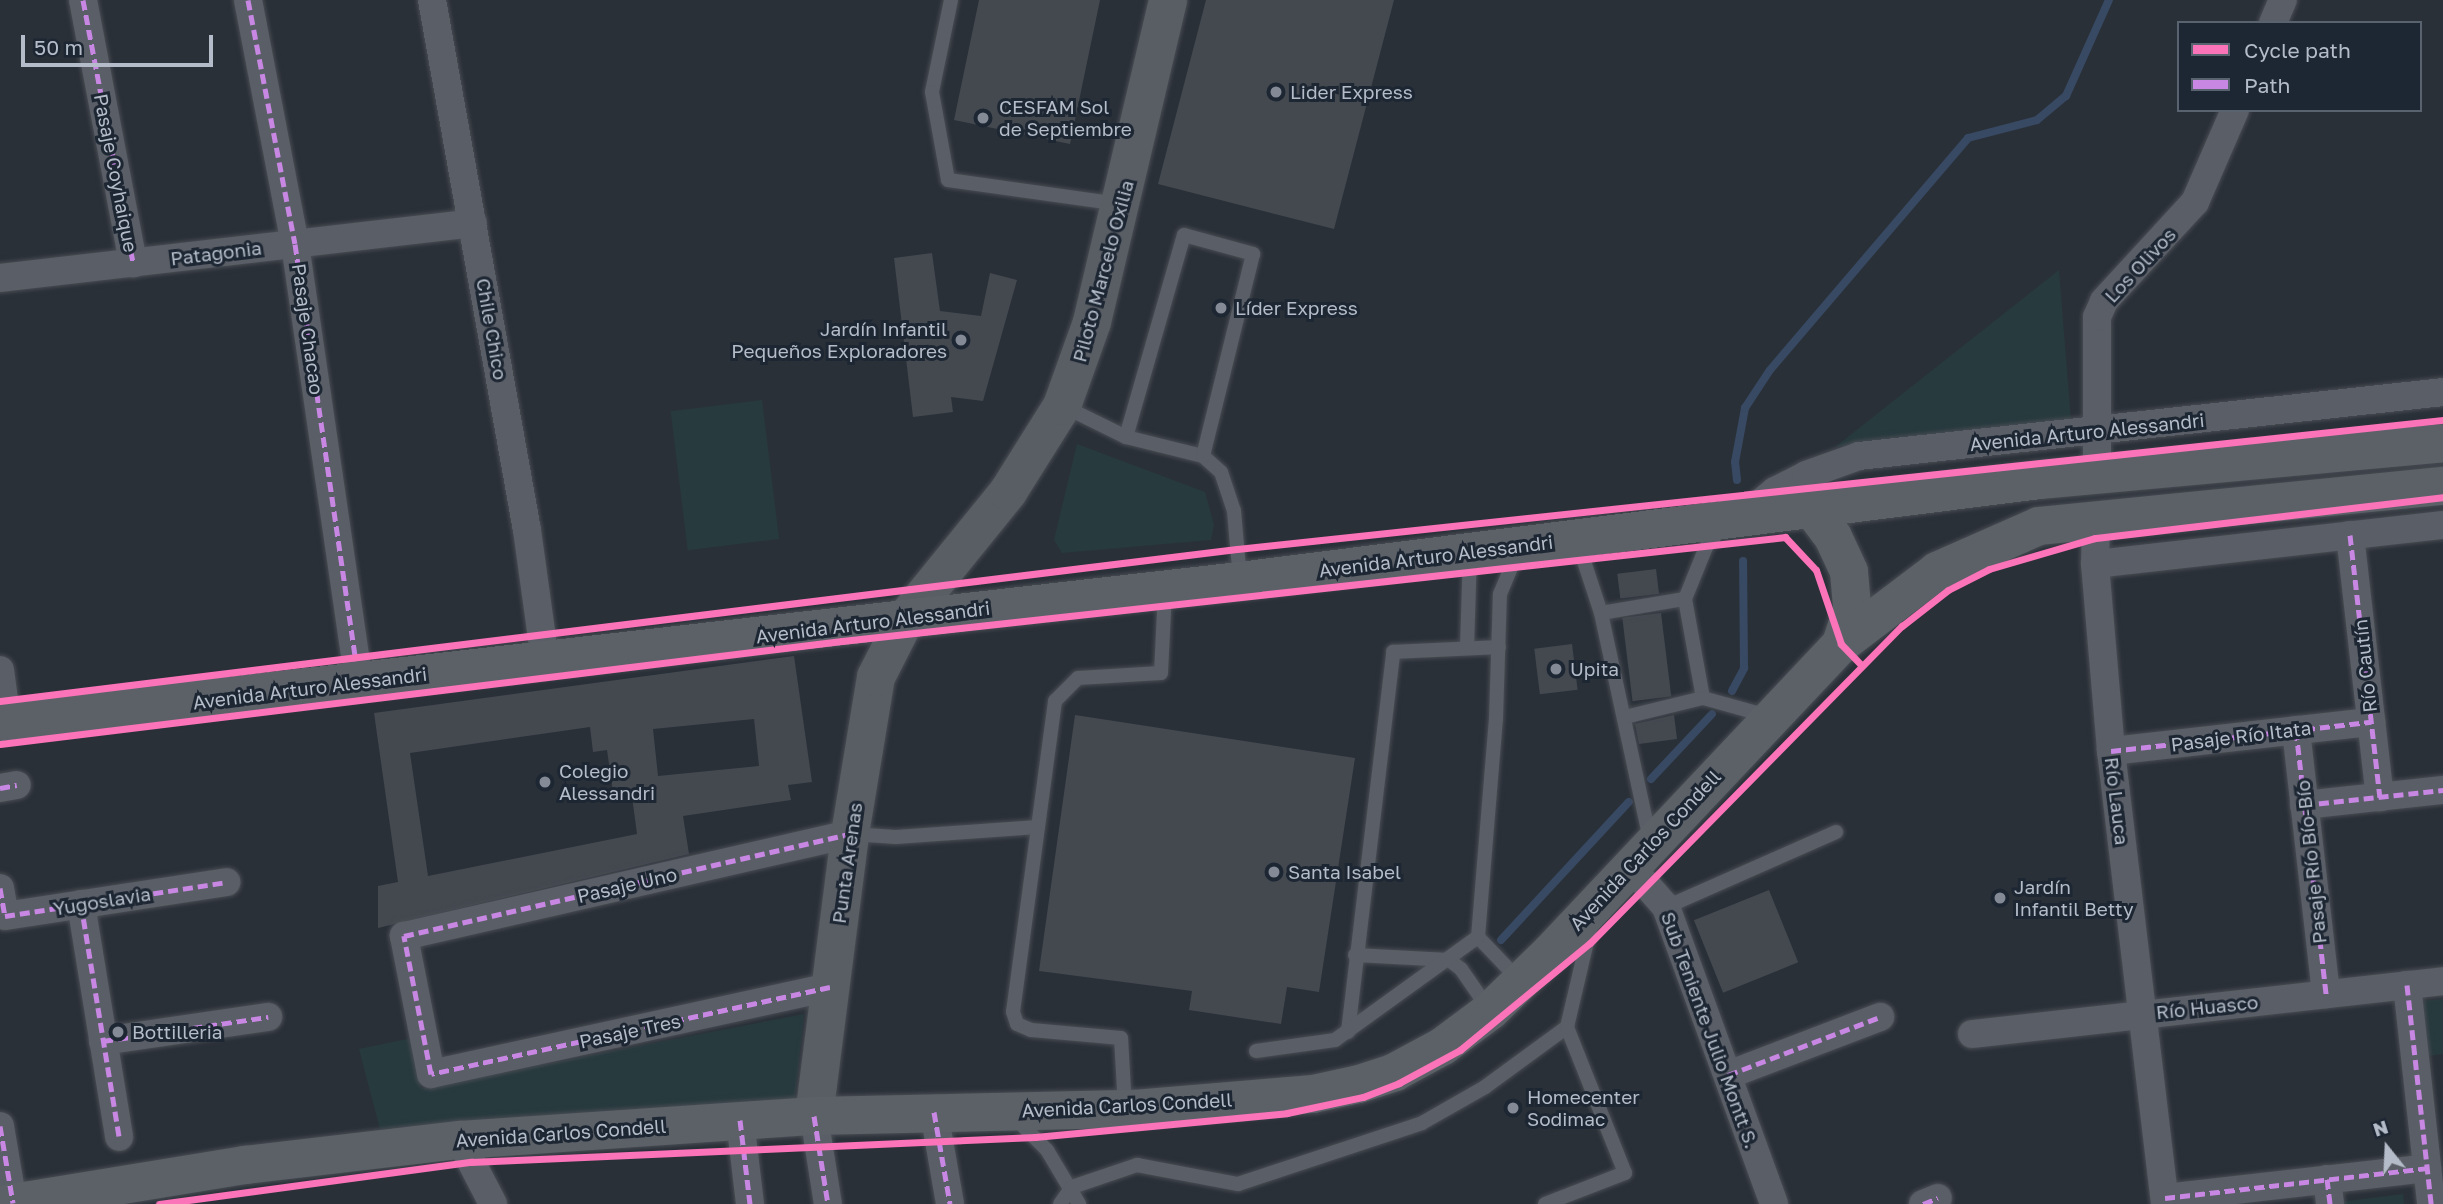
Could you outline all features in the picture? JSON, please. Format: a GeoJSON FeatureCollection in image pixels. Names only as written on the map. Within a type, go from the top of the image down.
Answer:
{"type":"FeatureCollection","features":[{"type":"Feature","properties":{"kind":"main road","name":"Avenida Arturo Alessandri"},"geometry":{"type":"LineString","coordinates":[[3,722],[1240,581],[1738,517],[2098,475],[2443,443]]}},
{"type":"Feature","properties":{"kind":"main road"},"geometry":{"type":"LineString","coordinates":[[2039,526],[2098,475]]}},
{"type":"Feature","properties":{"kind":"main road"},"geometry":{"type":"LineString","coordinates":[[2039,526],[2443,486]]}},
{"type":"Feature","properties":{"kind":"main road"},"geometry":{"type":"LineString","coordinates":[[1812,509],[1833,537],[1849,572],[1852,610],[1841,644]]}},
{"type":"Feature","properties":{"kind":"main road","name":"Avenida Carlos Condell"},"geometry":{"type":"LineString","coordinates":[[10,1203],[246,1165],[460,1140],[814,1116],[1125,1109],[1313,1094],[1359,1084],[1395,1072],[1443,1046],[1490,1011],[1769,716],[1841,644],[1937,571],[2039,526]]}},
{"type":"Feature","properties":{"kind":"street","name":"Pasaje Coyhaique"},"geometry":{"type":"LineString","coordinates":[[83,0],[133,263]]}},
{"type":"Feature","properties":{"kind":"street","name":"Pasaje Chacao"},"geometry":{"type":"LineString","coordinates":[[248,0],[295,244],[356,661]]}},
{"type":"Feature","properties":{"kind":"street","name":"Chile Chico"},"geometry":{"type":"LineString","coordinates":[[432,0],[473,223],[545,660]]}},
{"type":"Feature","properties":{"kind":"street","name":"Piloto Marcelo Oxilia"},"geometry":{"type":"LineString","coordinates":[[906,618],[1008,492],[1062,406],[1092,322],[1123,205],[1168,0]]}},
{"type":"Feature","properties":{"kind":"street"},"geometry":{"type":"LineString","coordinates":[[2274,21],[2283,0]]}},
{"type":"Feature","properties":{"kind":"street","name":"Los Olivos"},"geometry":{"type":"LineString","coordinates":[[2098,475],[2097,317],[2104,301],[2194,202],[2234,112]]}},
{"type":"Feature","properties":{"kind":"street","name":"Patagonia"},"geometry":{"type":"LineString","coordinates":[[0,278],[473,223]]}},
{"type":"Feature","properties":{"kind":"street","name":"Avenida Arturo Alessandri"},"geometry":{"type":"LineString","coordinates":[[1738,517],[1775,491],[1859,456],[2099,432],[2443,392]]}},
{"type":"Feature","properties":{"kind":"street","name":"Río Lauca"},"geometry":{"type":"LineString","coordinates":[[2096,522],[2095,564],[2111,751],[2145,1014],[2165,1201]]}},
{"type":"Feature","properties":{"kind":"street"},"geometry":{"type":"LineString","coordinates":[[2095,564],[2443,525]]}},
{"type":"Feature","properties":{"kind":"street","name":"Río Cautín"},"geometry":{"type":"LineString","coordinates":[[2350,535],[2379,797]]}},
{"type":"Feature","properties":{"kind":"street","name":"Punta Arenas"},"geometry":{"type":"LineString","coordinates":[[814,1116],[870,700],[885,656],[906,618]]}},
{"type":"Feature","properties":{"kind":"street"},"geometry":{"type":"LineString","coordinates":[[0,670],[3,722]]}},
{"type":"Feature","properties":{"kind":"street","name":"Pasaje Río Itata"},"geometry":{"type":"LineString","coordinates":[[2111,751],[2371,722]]}},
{"type":"Feature","properties":{"kind":"street","name":"Pasaje Río Bío-Bío"},"geometry":{"type":"LineString","coordinates":[[2296,730],[2326,994]]}},
{"type":"Feature","properties":{"kind":"street"},"geometry":{"type":"LineString","coordinates":[[2304,805],[2443,790]]}},
{"type":"Feature","properties":{"kind":"street","name":"Pasaje Uno"},"geometry":{"type":"LineString","coordinates":[[431,1074],[404,936],[850,834]]}},
{"type":"Feature","properties":{"kind":"street","name":"Sub Teniente Julio Montt S."},"geometry":{"type":"LineString","coordinates":[[1640,854],[1666,907],[1774,1204]]}},
{"type":"Feature","properties":{"kind":"street","name":"Yugoslavia"},"geometry":{"type":"LineString","coordinates":[[0,888],[5,916],[226,882]]}},
{"type":"Feature","properties":{"kind":"street"},"geometry":{"type":"LineString","coordinates":[[81,904],[119,1137]]}},
{"type":"Feature","properties":{"kind":"street","name":"Río Huasco"},"geometry":{"type":"LineString","coordinates":[[1972,1034],[2443,981]]}},
{"type":"Feature","properties":{"kind":"street"},"geometry":{"type":"LineString","coordinates":[[2407,985],[2431,1204]]}},
{"type":"Feature","properties":{"kind":"street","name":"Pasaje Tres"},"geometry":{"type":"LineString","coordinates":[[431,1074],[830,987]]}},
{"type":"Feature","properties":{"kind":"street"},"geometry":{"type":"LineString","coordinates":[[103,1041],[268,1017]]}},
{"type":"Feature","properties":{"kind":"street"},"geometry":{"type":"LineString","coordinates":[[1728,1075],[1880,1017]]}},
{"type":"Feature","properties":{"kind":"street"},"geometry":{"type":"LineString","coordinates":[[934,1112],[950,1204]]}},
{"type":"Feature","properties":{"kind":"street"},"geometry":{"type":"LineString","coordinates":[[814,1116],[828,1204]]}},
{"type":"Feature","properties":{"kind":"street"},"geometry":{"type":"LineString","coordinates":[[740,1120],[750,1204]]}},
{"type":"Feature","properties":{"kind":"street"},"geometry":{"type":"LineString","coordinates":[[0,1126],[10,1203]]}},
{"type":"Feature","properties":{"kind":"street"},"geometry":{"type":"LineString","coordinates":[[460,1140],[493,1204]]}},
{"type":"Feature","properties":{"kind":"street"},"geometry":{"type":"LineString","coordinates":[[2165,1201],[2328,1192],[2427,1168]]}},
{"type":"Feature","properties":{"kind":"lane"},"geometry":{"type":"LineString","coordinates":[[951,0],[932,92],[948,180],[1123,205]]}},
{"type":"Feature","properties":{"kind":"lane"},"geometry":{"type":"LineString","coordinates":[[1126,437],[1184,235],[1253,254],[1203,456]]}},
{"type":"Feature","properties":{"kind":"lane"},"geometry":{"type":"LineString","coordinates":[[1062,406],[1126,437],[1203,456],[1222,472],[1234,511],[1240,581]]}},
{"type":"Feature","properties":{"kind":"lane"},"geometry":{"type":"LineString","coordinates":[[1703,698],[1685,599],[1706,547],[1738,517]]}},
{"type":"Feature","properties":{"kind":"lane"},"geometry":{"type":"LineString","coordinates":[[1577,538],[1601,613],[1625,718],[1640,854]]}},
{"type":"Feature","properties":{"kind":"lane"},"geometry":{"type":"LineString","coordinates":[[1256,1051],[1335,1040],[1478,937],[1499,647],[1500,594],[1520,545]]}},
{"type":"Feature","properties":{"kind":"lane"},"geometry":{"type":"LineString","coordinates":[[1467,648],[1466,598],[1473,572],[1470,552]]}},
{"type":"Feature","properties":{"kind":"lane"},"geometry":{"type":"LineString","coordinates":[[1125,1109],[1121,1038],[1031,1030],[1017,1024],[1013,1012],[1055,701],[1078,678],[1161,673],[1165,589]]}},
{"type":"Feature","properties":{"kind":"lane"},"geometry":{"type":"LineString","coordinates":[[1601,613],[1685,599]]}},
{"type":"Feature","properties":{"kind":"lane"},"geometry":{"type":"LineString","coordinates":[[1348,1032],[1355,955],[1393,652],[1499,647]]}},
{"type":"Feature","properties":{"kind":"lane"},"geometry":{"type":"LineString","coordinates":[[1625,718],[1703,698],[1769,716]]}},
{"type":"Feature","properties":{"kind":"lane"},"geometry":{"type":"LineString","coordinates":[[850,834],[896,837],[1038,827]]}},
{"type":"Feature","properties":{"kind":"lane"},"geometry":{"type":"LineString","coordinates":[[1666,907],[1836,832]]}},
{"type":"Feature","properties":{"kind":"lane"},"geometry":{"type":"LineString","coordinates":[[1545,1204],[1625,1173],[1567,1027],[1590,943],[1593,904]]}},
{"type":"Feature","properties":{"kind":"lane"},"geometry":{"type":"LineString","coordinates":[[1478,937],[1520,981]]}},
{"type":"Feature","properties":{"kind":"lane"},"geometry":{"type":"LineString","coordinates":[[1355,955],[1449,960],[1461,969],[1490,1011]]}},
{"type":"Feature","properties":{"kind":"lane"},"geometry":{"type":"LineString","coordinates":[[1060,1204],[1073,1186],[1137,1165],[1238,1184],[1422,1123],[1485,1087],[1567,1027]]}},
{"type":"Feature","properties":{"kind":"lane"},"geometry":{"type":"LineString","coordinates":[[1005,1110],[1047,1150],[1073,1186],[1079,1204]]}},
{"type":"Feature","properties":{"kind":"green space"},"geometry":{"type":"Polygon","coordinates":[[[2059,270],[2071,421],[1835,447],[2059,270]]]}},
{"type":"Feature","properties":{"kind":"green space"},"geometry":{"type":"Polygon","coordinates":[[[762,400],[779,539],[688,550],[671,411],[762,400]]]}},
{"type":"Feature","properties":{"kind":"green space"},"geometry":{"type":"Polygon","coordinates":[[[1077,444],[1205,492],[1214,525],[1211,540],[1062,553],[1054,540],[1077,444]]]}},
{"type":"Feature","properties":{"kind":"green space"},"geometry":{"type":"Polygon","coordinates":[[[2443,999],[2443,1054],[2419,1057],[2413,1002],[2443,999]]]}},
{"type":"Feature","properties":{"kind":"green space"},"geometry":{"type":"Polygon","coordinates":[[[804,1014],[794,1106],[380,1129],[359,1049],[412,1038],[421,1088],[804,1014]]]}},
{"type":"Feature","properties":{"kind":"green space"},"geometry":{"type":"Polygon","coordinates":[[[2403,1194],[2404,1204],[2340,1204],[2340,1202],[2403,1194]]]}},
{"type":"Feature","properties":{"kind":"building"},"geometry":{"type":"Polygon","coordinates":[[[979,0],[1100,0],[1070,144],[954,120],[979,0]]]}},
{"type":"Feature","properties":{"kind":"building","name":"Lider Express"},"geometry":{"type":"Polygon","coordinates":[[[1206,0],[1394,0],[1334,229],[1158,184],[1206,0]]]}},
{"type":"Feature","properties":{"kind":"building"},"geometry":{"type":"Polygon","coordinates":[[[932,253],[940,311],[981,316],[990,273],[1017,280],[983,401],[951,397],[953,412],[913,417],[894,258],[932,253]]]}},
{"type":"Feature","properties":{"kind":"building"},"geometry":{"type":"Polygon","coordinates":[[[1656,569],[1659,594],[1620,599],[1617,574],[1656,569]]]}},
{"type":"Feature","properties":{"kind":"building"},"geometry":{"type":"Polygon","coordinates":[[[1661,613],[1671,696],[1633,701],[1622,618],[1661,613]]]}},
{"type":"Feature","properties":{"kind":"building","name":"Upita"},"geometry":{"type":"Polygon","coordinates":[[[1572,644],[1578,690],[1540,694],[1534,649],[1572,644]]]}},
{"type":"Feature","properties":{"kind":"building"},"geometry":{"type":"Polygon","coordinates":[[[794,656],[812,782],[788,785],[791,800],[683,816],[689,854],[378,928],[378,886],[398,882],[374,713],[794,656]],[[754,719],[653,729],[658,776],[759,766],[754,719]],[[590,727],[410,753],[428,876],[637,834],[631,789],[613,792],[607,750],[593,752],[590,727]]]}},
{"type":"Feature","properties":{"kind":"building"},"geometry":{"type":"Polygon","coordinates":[[[1075,715],[1355,758],[1319,992],[1287,987],[1281,1024],[1189,1010],[1192,991],[1039,971],[1075,715]]]}},
{"type":"Feature","properties":{"kind":"building"},"geometry":{"type":"Polygon","coordinates":[[[1674,715],[1677,739],[1639,744],[1635,724],[1674,715]]]}},
{"type":"Feature","properties":{"kind":"building"},"geometry":{"type":"Polygon","coordinates":[[[1769,890],[1798,962],[1723,993],[1694,920],[1769,890]]]}},
{"type":"Feature","properties":{"kind":"waterway"},"geometry":{"type":"LineString","coordinates":[[1737,480],[1735,462],[1745,408],[1770,370],[1968,138],[2037,120],[2066,96],[2109,0]]}},
{"type":"Feature","properties":{"kind":"waterway"},"geometry":{"type":"LineString","coordinates":[[1732,691],[1744,668],[1743,561]]}},
{"type":"Feature","properties":{"kind":"waterway"},"geometry":{"type":"LineString","coordinates":[[1651,779],[1712,714]]}},
{"type":"Feature","properties":{"kind":"waterway"},"geometry":{"type":"LineString","coordinates":[[1501,940],[1629,802]]}},
{"type":"Feature","properties":{"kind":"marked path"},"geometry":{"type":"LineString","coordinates":[[83,0],[133,263]]}},
{"type":"Feature","properties":{"kind":"marked path"},"geometry":{"type":"LineString","coordinates":[[248,0],[295,244],[356,661]]}},
{"type":"Feature","properties":{"kind":"marked path"},"geometry":{"type":"LineString","coordinates":[[2350,535],[2380,797]]}},
{"type":"Feature","properties":{"kind":"marked path"},"geometry":{"type":"LineString","coordinates":[[2111,751],[2371,722]]}},
{"type":"Feature","properties":{"kind":"marked path"},"geometry":{"type":"LineString","coordinates":[[2296,730],[2326,994]]}},
{"type":"Feature","properties":{"kind":"marked path"},"geometry":{"type":"LineString","coordinates":[[0,788],[17,785]]}},
{"type":"Feature","properties":{"kind":"marked path"},"geometry":{"type":"LineString","coordinates":[[2304,805],[2443,790]]}},
{"type":"Feature","properties":{"kind":"marked path"},"geometry":{"type":"LineString","coordinates":[[830,987],[431,1074],[404,936],[850,834]]}},
{"type":"Feature","properties":{"kind":"marked path"},"geometry":{"type":"LineString","coordinates":[[0,888],[5,916],[226,882]]}},
{"type":"Feature","properties":{"kind":"marked path"},"geometry":{"type":"LineString","coordinates":[[81,904],[119,1137]]}},
{"type":"Feature","properties":{"kind":"marked path"},"geometry":{"type":"LineString","coordinates":[[2407,985],[2431,1204]]}},
{"type":"Feature","properties":{"kind":"marked path"},"geometry":{"type":"LineString","coordinates":[[103,1041],[268,1017]]}},
{"type":"Feature","properties":{"kind":"marked path"},"geometry":{"type":"LineString","coordinates":[[1728,1075],[1880,1017]]}},
{"type":"Feature","properties":{"kind":"marked path"},"geometry":{"type":"LineString","coordinates":[[934,1112],[950,1204]]}},
{"type":"Feature","properties":{"kind":"marked path"},"geometry":{"type":"LineString","coordinates":[[814,1116],[828,1204]]}},
{"type":"Feature","properties":{"kind":"marked path"},"geometry":{"type":"LineString","coordinates":[[740,1120],[750,1204]]}},
{"type":"Feature","properties":{"kind":"marked path"},"geometry":{"type":"LineString","coordinates":[[0,1126],[13,1203]]}},
{"type":"Feature","properties":{"kind":"marked path"},"geometry":{"type":"LineString","coordinates":[[2165,1198],[2427,1168]]}},
{"type":"Feature","properties":{"kind":"marked path"},"geometry":{"type":"LineString","coordinates":[[2327,1179],[2330,1204]]}},
{"type":"Feature","properties":{"kind":"marked path"},"geometry":{"type":"LineString","coordinates":[[1923,1204],[1938,1198]]}},
{"type":"Feature","properties":{"kind":"cycle path"},"geometry":{"type":"LineString","coordinates":[[0,701],[1237,549],[2443,420]]}},
{"type":"Feature","properties":{"kind":"cycle path"},"geometry":{"type":"LineString","coordinates":[[159,1204],[471,1162],[1035,1137],[1287,1113],[1363,1097],[1399,1083],[1460,1050],[1590,943],[1902,626],[1948,590],[1989,569],[2095,538],[2443,497]]}},
{"type":"Feature","properties":{"kind":"cycle path"},"geometry":{"type":"LineString","coordinates":[[0,744],[842,641],[1785,537],[1816,570],[1841,644],[1862,666]]}},
{"type":"Feature","properties":{"kind":"place","name":"Lider Express"},"geometry":{"type":"Point","coordinates":[1276,92]}},
{"type":"Feature","properties":{"kind":"place","name":"CESFAM Sol de Septiembre"},"geometry":{"type":"Point","coordinates":[983,118]}},
{"type":"Feature","properties":{"kind":"place","name":"Líder Express"},"geometry":{"type":"Point","coordinates":[1221,308]}},
{"type":"Feature","properties":{"kind":"place","name":"Jardín Infantil Pequeños Exploradores"},"geometry":{"type":"Point","coordinates":[961,340]}},
{"type":"Feature","properties":{"kind":"place","name":"Upita"},"geometry":{"type":"Point","coordinates":[1556,669]}},
{"type":"Feature","properties":{"kind":"place","name":"Colegio Alessandri"},"geometry":{"type":"Point","coordinates":[545,782]}},
{"type":"Feature","properties":{"kind":"place","name":"Santa Isabel"},"geometry":{"type":"Point","coordinates":[1274,872]}},
{"type":"Feature","properties":{"kind":"place","name":"Jardín Infantil Betty"},"geometry":{"type":"Point","coordinates":[2000,898]}},
{"type":"Feature","properties":{"kind":"place","name":"Bottilleria"},"geometry":{"type":"Point","coordinates":[118,1032]}},
{"type":"Feature","properties":{"kind":"place","name":"Homecenter Sodimac"},"geometry":{"type":"Point","coordinates":[1513,1108]}}]}
